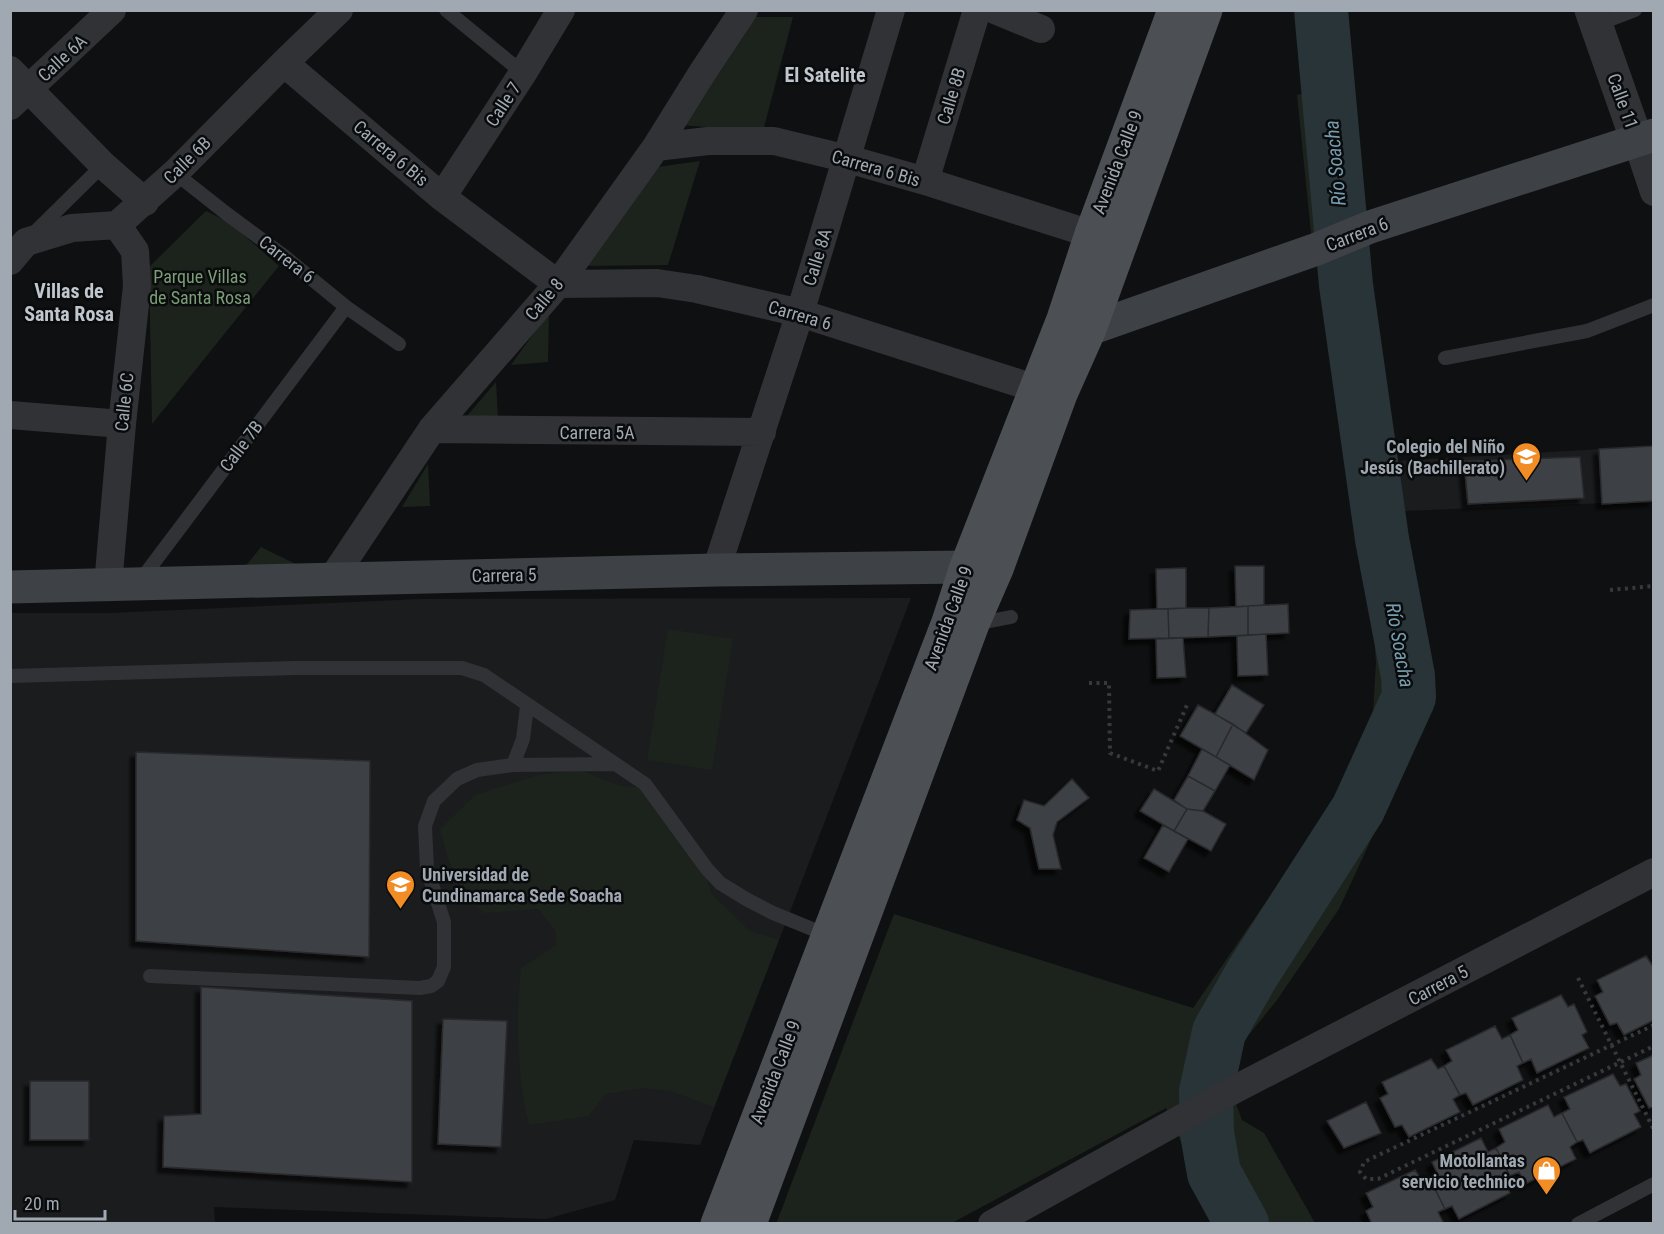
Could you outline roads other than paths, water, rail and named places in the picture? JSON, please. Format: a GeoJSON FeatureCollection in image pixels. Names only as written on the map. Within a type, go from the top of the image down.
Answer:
{"type":"FeatureCollection","features":[{"type":"Feature","properties":{"kind":"main road","name":"Avenida Calle 9"},"geometry":{"type":"LineString","coordinates":[[717,1224],[948,622],[982,568],[1061,394],[1076,324],[1091,234],[1174,10]]}},
{"type":"Feature","properties":{"kind":"main road","name":"Avenida Calle 9"},"geometry":{"type":"LineString","coordinates":[[750,1224],[973,624],[982,568],[1034,388],[1076,324],[1206,10]]}},
{"type":"Feature","properties":{"kind":"main road","name":"Carrera 6"},"geometry":{"type":"LineString","coordinates":[[1076,324],[1317,249],[1370,227],[1645,138]]}},
{"type":"Feature","properties":{"kind":"main road","name":"Carrera 5"},"geometry":{"type":"LineString","coordinates":[[10,587],[716,570],[982,568]]}},
{"type":"Feature","properties":{"kind":"street","name":"Calle 6A"},"geometry":{"type":"LineString","coordinates":[[16,89],[112,10]]}},
{"type":"Feature","properties":{"kind":"street","name":"Calle 6B"},"geometry":{"type":"LineString","coordinates":[[117,225],[175,174],[339,10]]}},
{"type":"Feature","properties":{"kind":"street","name":"Calle 7"},"geometry":{"type":"LineString","coordinates":[[442,197],[561,10]]}},
{"type":"Feature","properties":{"kind":"street","name":"Calle 8"},"geometry":{"type":"LineString","coordinates":[[332,579],[432,429],[558,284],[656,147],[744,10]]}},
{"type":"Feature","properties":{"kind":"street","name":"Calle 8A"},"geometry":{"type":"LineString","coordinates":[[716,570],[800,313],[891,10]]}},
{"type":"Feature","properties":{"kind":"street","name":"Calle 8B"},"geometry":{"type":"LineString","coordinates":[[925,181],[977,10]]}},
{"type":"Feature","properties":{"kind":"street"},"geometry":{"type":"LineString","coordinates":[[994,10],[1041,29]]}},
{"type":"Feature","properties":{"kind":"street","name":"Calle 11"},"geometry":{"type":"LineString","coordinates":[[1593,18],[1645,138],[1653,192]]}},
{"type":"Feature","properties":{"kind":"street","name":"Carrera 6 Bis"},"geometry":{"type":"LineString","coordinates":[[284,63],[442,197],[558,284]]}},
{"type":"Feature","properties":{"kind":"street"},"geometry":{"type":"LineString","coordinates":[[16,89],[145,202]]}},
{"type":"Feature","properties":{"kind":"street","name":"Carrera 6 Bis"},"geometry":{"type":"LineString","coordinates":[[656,147],[708,141],[774,141],[925,181],[1091,234]]}},
{"type":"Feature","properties":{"kind":"street"},"geometry":{"type":"LineString","coordinates":[[18,251],[72,228],[117,225]]}},
{"type":"Feature","properties":{"kind":"street","name":"Calle 6C"},"geometry":{"type":"LineString","coordinates":[[117,225],[135,251],[137,286],[122,424],[123,585]]}},
{"type":"Feature","properties":{"kind":"street","name":"Carrera 6"},"geometry":{"type":"LineString","coordinates":[[558,284],[657,283],[698,289],[800,313],[1034,388]]}},
{"type":"Feature","properties":{"kind":"street"},"geometry":{"type":"LineString","coordinates":[[10,415],[122,424]]}},
{"type":"Feature","properties":{"kind":"street","name":"Carrera 5A"},"geometry":{"type":"LineString","coordinates":[[432,429],[762,432]]}},
{"type":"Feature","properties":{"kind":"street","name":"Carrera 5"},"geometry":{"type":"LineString","coordinates":[[992,1224],[1222,1096],[1653,872]]}},
{"type":"Feature","properties":{"kind":"lane"},"geometry":{"type":"LineString","coordinates":[[446,10],[523,73]]}},
{"type":"Feature","properties":{"kind":"lane"},"geometry":{"type":"LineString","coordinates":[[1593,18],[1635,10]]}},
{"type":"Feature","properties":{"kind":"lane"},"geometry":{"type":"LineString","coordinates":[[18,251],[104,165]]}},
{"type":"Feature","properties":{"kind":"lane","name":"Carrera 6"},"geometry":{"type":"LineString","coordinates":[[175,174],[284,255],[346,307],[399,344]]}},
{"type":"Feature","properties":{"kind":"lane"},"geometry":{"type":"LineString","coordinates":[[1445,358],[1587,331],[1653,305]]}},
{"type":"Feature","properties":{"kind":"lane","name":"Calle 7B"},"geometry":{"type":"LineString","coordinates":[[123,585],[346,307]]}},
{"type":"Feature","properties":{"kind":"lane"},"geometry":{"type":"LineString","coordinates":[[973,624],[1011,617]]}},
{"type":"Feature","properties":{"kind":"lane"},"geometry":{"type":"LineString","coordinates":[[10,676],[295,668],[462,668],[484,675],[645,784],[707,869],[720,882],[764,908],[827,935]]}},
{"type":"Feature","properties":{"kind":"lane"},"geometry":{"type":"LineString","coordinates":[[513,765],[523,739],[527,706]]}},
{"type":"Feature","properties":{"kind":"lane"},"geometry":{"type":"LineString","coordinates":[[150,976],[420,988],[431,986],[438,981],[444,966],[444,922],[427,869],[425,826],[434,801],[457,779],[477,770],[513,765],[615,764]]}},
{"type":"Feature","properties":{"kind":"lane"},"geometry":{"type":"LineString","coordinates":[[1578,1224],[1653,1184]]}},
{"type":"Feature","properties":{"kind":"waterway","name":"Río Soacha"},"geometry":{"type":"LineString","coordinates":[[1242,1224],[1214,1173],[1207,1133],[1206,1092],[1219,1032],[1252,974],[1358,809],[1409,697],[1408,676],[1382,539],[1346,285],[1321,10]]}},
{"type":"Feature","properties":{"kind":"place","name":"Colegio del Niño Jesús (Bachillerato)"},"geometry":{"type":"Point","coordinates":[1526,482]}},
{"type":"Feature","properties":{"kind":"place","name":"Universidad de Cundinamarca Sede Soacha"},"geometry":{"type":"Point","coordinates":[401,910]}},
{"type":"Feature","properties":{"kind":"place","name":"Motollantas servicio technico"},"geometry":{"type":"Point","coordinates":[1546,1196]}},
{"type":"Feature","properties":{"kind":"district","name":"El Satelite"},"geometry":{"type":"Point","coordinates":[825,75]}},
{"type":"Feature","properties":{"kind":"district","name":"Villas de Santa Rosa"},"geometry":{"type":"Point","coordinates":[69,302]}},
{"type":"Feature","properties":{"kind":"park label","name":"Parque Villas de Santa Rosa"},"geometry":{"type":"Point","coordinates":[200,286]}}]}
